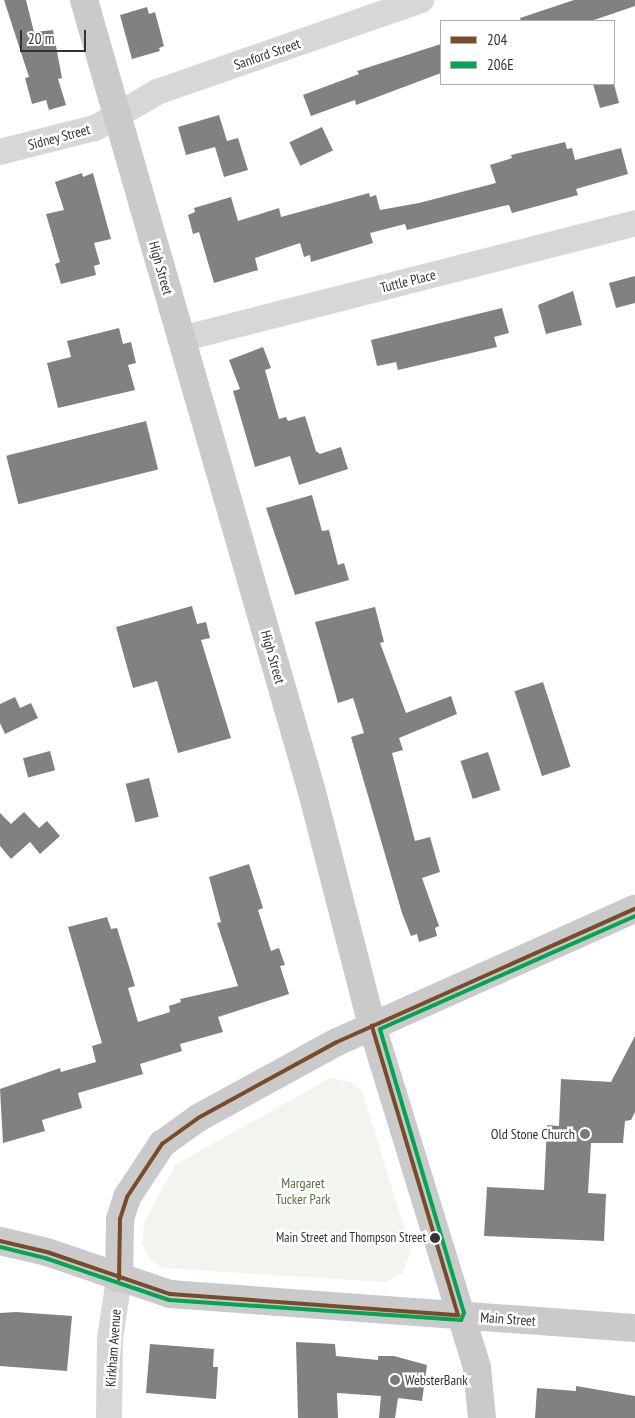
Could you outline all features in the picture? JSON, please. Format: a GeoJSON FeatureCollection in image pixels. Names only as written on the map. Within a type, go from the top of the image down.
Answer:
{"type":"FeatureCollection","features":[{"type":"Feature","properties":{"kind":"main road","name":"High Street"},"geometry":{"type":"LineString","coordinates":[[84,0],[116,117],[312,792],[372,1026],[458,1315],[477,1368],[482,1418]]}},
{"type":"Feature","properties":{"kind":"main road"},"geometry":{"type":"LineString","coordinates":[[119,1279],[120,1219],[127,1197],[141,1171],[162,1144],[198,1118],[372,1026],[635,909]]}},
{"type":"Feature","properties":{"kind":"main road","name":"Main Street"},"geometry":{"type":"LineString","coordinates":[[0,1241],[47,1252],[119,1279],[170,1294],[635,1328]]}},
{"type":"Feature","properties":{"kind":"street","name":"Sanford Street"},"geometry":{"type":"LineString","coordinates":[[116,117],[157,92],[421,0]]}},
{"type":"Feature","properties":{"kind":"street","name":"Sidney Street"},"geometry":{"type":"LineString","coordinates":[[0,152],[77,134],[116,117]]}},
{"type":"Feature","properties":{"kind":"street","name":"Tuttle Place"},"geometry":{"type":"LineString","coordinates":[[181,339],[635,223]]}},
{"type":"Feature","properties":{"kind":"street","name":"Kirkham Avenue"},"geometry":{"type":"LineString","coordinates":[[109,1418],[110,1338],[119,1279]]}},
{"type":"Feature","properties":{"kind":"green space","name":"Margaret Tucker Park"},"geometry":{"type":"Polygon","coordinates":[[[330,1078],[350,1082],[362,1091],[411,1249],[403,1273],[386,1282],[163,1268],[150,1260],[142,1244],[144,1223],[175,1165],[330,1078]]]}},
{"type":"Feature","properties":{"kind":"building"},"geometry":{"type":"Polygon","coordinates":[[[4,0],[26,0],[34,32],[53,30],[62,78],[58,79],[66,105],[49,110],[46,100],[32,104],[25,78],[29,77],[4,0]]]}},
{"type":"Feature","properties":{"kind":"building"},"geometry":{"type":"Polygon","coordinates":[[[574,0],[635,0],[635,6],[594,20],[521,20],[520,18],[574,0]]]}},
{"type":"Feature","properties":{"kind":"building"},"geometry":{"type":"Polygon","coordinates":[[[147,7],[149,14],[155,12],[164,46],[159,48],[160,51],[132,59],[120,15],[147,7]]]}},
{"type":"Feature","properties":{"kind":"building"},"geometry":{"type":"Polygon","coordinates":[[[440,44],[440,73],[356,105],[355,100],[311,116],[303,95],[359,74],[357,71],[440,44]]]}},
{"type":"Feature","properties":{"kind":"building"},"geometry":{"type":"Polygon","coordinates":[[[593,85],[614,85],[619,103],[600,108],[593,85]]]}},
{"type":"Feature","properties":{"kind":"building"},"geometry":{"type":"Polygon","coordinates":[[[219,115],[227,141],[238,138],[248,170],[224,177],[215,147],[186,155],[178,127],[219,115]]]}},
{"type":"Feature","properties":{"kind":"building"},"geometry":{"type":"Polygon","coordinates":[[[322,127],[333,151],[300,166],[289,142],[322,127]]]}},
{"type":"Feature","properties":{"kind":"building"},"geometry":{"type":"Polygon","coordinates":[[[565,142],[567,149],[572,148],[575,160],[621,148],[628,174],[576,189],[578,195],[512,213],[509,205],[407,230],[405,224],[370,233],[373,243],[311,262],[310,255],[304,257],[300,243],[255,258],[258,270],[214,283],[199,232],[193,234],[188,215],[195,212],[194,208],[231,197],[238,221],[279,208],[281,217],[369,193],[370,197],[376,195],[380,210],[419,203],[496,183],[490,165],[512,158],[511,155],[565,142]]]}},
{"type":"Feature","properties":{"kind":"building"},"geometry":{"type":"Polygon","coordinates":[[[82,173],[83,177],[93,173],[111,239],[94,243],[100,264],[94,266],[96,275],[61,284],[55,264],[60,262],[46,214],[64,210],[55,182],[82,173]]]}},
{"type":"Feature","properties":{"kind":"building"},"geometry":{"type":"Polygon","coordinates":[[[635,276],[635,303],[616,308],[609,283],[635,276]]]}},
{"type":"Feature","properties":{"kind":"building"},"geometry":{"type":"Polygon","coordinates":[[[573,291],[582,325],[546,334],[538,305],[573,291]]]}},
{"type":"Feature","properties":{"kind":"building"},"geometry":{"type":"Polygon","coordinates":[[[502,308],[509,333],[494,337],[497,347],[398,370],[396,362],[377,366],[371,340],[502,308]]]}},
{"type":"Feature","properties":{"kind":"building"},"geometry":{"type":"Polygon","coordinates":[[[119,328],[123,344],[131,342],[136,363],[128,365],[135,390],[58,408],[47,363],[71,357],[67,341],[119,328]]]}},
{"type":"Feature","properties":{"kind":"building"},"geometry":{"type":"Polygon","coordinates":[[[263,347],[271,368],[265,370],[279,419],[286,417],[288,421],[305,416],[316,451],[320,454],[341,447],[348,469],[299,485],[290,456],[255,467],[233,391],[240,389],[229,360],[263,347]]]}},
{"type":"Feature","properties":{"kind":"building"},"geometry":{"type":"Polygon","coordinates":[[[146,421],[158,470],[18,504],[6,456],[146,421]]]}},
{"type":"Feature","properties":{"kind":"building"},"geometry":{"type":"Polygon","coordinates":[[[312,495],[322,531],[329,530],[338,565],[344,563],[349,580],[295,595],[266,508],[312,495]]]}},
{"type":"Feature","properties":{"kind":"building"},"geometry":{"type":"Polygon","coordinates":[[[192,606],[197,624],[206,622],[210,638],[201,640],[231,738],[178,753],[157,681],[133,688],[116,627],[192,606]]]}},
{"type":"Feature","properties":{"kind":"building"},"geometry":{"type":"Polygon","coordinates":[[[375,607],[384,642],[380,643],[406,713],[451,696],[457,714],[399,738],[403,750],[392,753],[415,841],[430,837],[440,872],[422,878],[439,926],[435,928],[437,936],[419,942],[417,934],[411,936],[402,913],[351,737],[364,733],[353,698],[338,703],[315,622],[375,607]]]}},
{"type":"Feature","properties":{"kind":"building"},"geometry":{"type":"Polygon","coordinates":[[[543,682],[571,767],[542,776],[514,691],[543,682]]]}},
{"type":"Feature","properties":{"kind":"building"},"geometry":{"type":"Polygon","coordinates":[[[15,697],[20,708],[31,703],[38,718],[5,734],[0,723],[0,704],[15,697]]]}},
{"type":"Feature","properties":{"kind":"building"},"geometry":{"type":"Polygon","coordinates":[[[50,751],[55,770],[28,778],[23,758],[50,751]]]}},
{"type":"Feature","properties":{"kind":"building"},"geometry":{"type":"Polygon","coordinates":[[[488,752],[500,790],[473,799],[460,761],[488,752]]]}},
{"type":"Feature","properties":{"kind":"building"},"geometry":{"type":"Polygon","coordinates":[[[149,778],[159,817],[135,823],[126,784],[149,778]]]}},
{"type":"Feature","properties":{"kind":"building"},"geometry":{"type":"Polygon","coordinates":[[[24,812],[39,828],[47,821],[60,836],[40,854],[30,842],[11,859],[0,846],[0,813],[11,824],[24,812]]]}},
{"type":"Feature","properties":{"kind":"building"},"geometry":{"type":"Polygon","coordinates":[[[249,864],[263,908],[258,910],[271,951],[279,948],[285,965],[280,966],[289,994],[218,1017],[223,1032],[180,1044],[182,1051],[140,1064],[143,1074],[78,1093],[82,1108],[42,1120],[45,1131],[3,1143],[0,1089],[60,1068],[61,1072],[96,1062],[92,1046],[102,1043],[68,927],[107,917],[111,929],[117,928],[135,986],[128,988],[138,1022],[170,1012],[169,1006],[181,1002],[180,999],[238,986],[217,923],[221,922],[209,877],[249,864]]]}},
{"type":"Feature","properties":{"kind":"building","name":"Old Stone Church"},"geometry":{"type":"Polygon","coordinates":[[[635,1036],[635,1112],[631,1120],[625,1121],[623,1143],[591,1143],[588,1193],[606,1194],[604,1241],[484,1236],[487,1187],[544,1190],[547,1125],[559,1126],[561,1079],[611,1082],[635,1036]]]}},
{"type":"Feature","properties":{"kind":"building"},"geometry":{"type":"Polygon","coordinates":[[[16,1312],[72,1316],[67,1371],[0,1366],[0,1313],[16,1312]]]}},
{"type":"Feature","properties":{"kind":"building"},"geometry":{"type":"Polygon","coordinates":[[[296,1342],[335,1344],[336,1356],[378,1360],[378,1356],[394,1356],[427,1365],[422,1401],[398,1398],[395,1418],[379,1418],[381,1396],[337,1393],[338,1418],[298,1418],[296,1342]]]}},
{"type":"Feature","properties":{"kind":"building"},"geometry":{"type":"Polygon","coordinates":[[[150,1344],[214,1349],[213,1367],[218,1367],[216,1399],[146,1393],[150,1344]]]}},
{"type":"Feature","properties":{"kind":"building"},"geometry":{"type":"Polygon","coordinates":[[[576,1386],[635,1396],[635,1418],[535,1418],[537,1388],[576,1391],[576,1386]]]}},
{"type":"Feature","properties":{"kind":"transit line","name":"204"},"geometry":{"type":"LineString","coordinates":[[119,1279],[120,1219],[127,1197],[162,1144],[198,1118],[337,1042],[635,909]]}},
{"type":"Feature","properties":{"kind":"transit line","name":"206E"},"geometry":{"type":"LineString","coordinates":[[0,1247],[45,1258],[169,1300],[461,1320],[464,1313],[380,1029],[635,916]]}},
{"type":"Feature","properties":{"kind":"transit line","name":"204"},"geometry":{"type":"LineString","coordinates":[[0,1241],[47,1252],[170,1294],[458,1315],[372,1026]]}},
{"type":"Feature","properties":{"kind":"place","name":"Old Stone Church"},"geometry":{"type":"Point","coordinates":[585,1134]}},
{"type":"Feature","properties":{"kind":"place","name":"Main Street and Thompson Street"},"geometry":{"type":"Point","coordinates":[435,1238]}},
{"type":"Feature","properties":{"kind":"place","name":"WebsterBank"},"geometry":{"type":"Point","coordinates":[395,1380]}}]}
